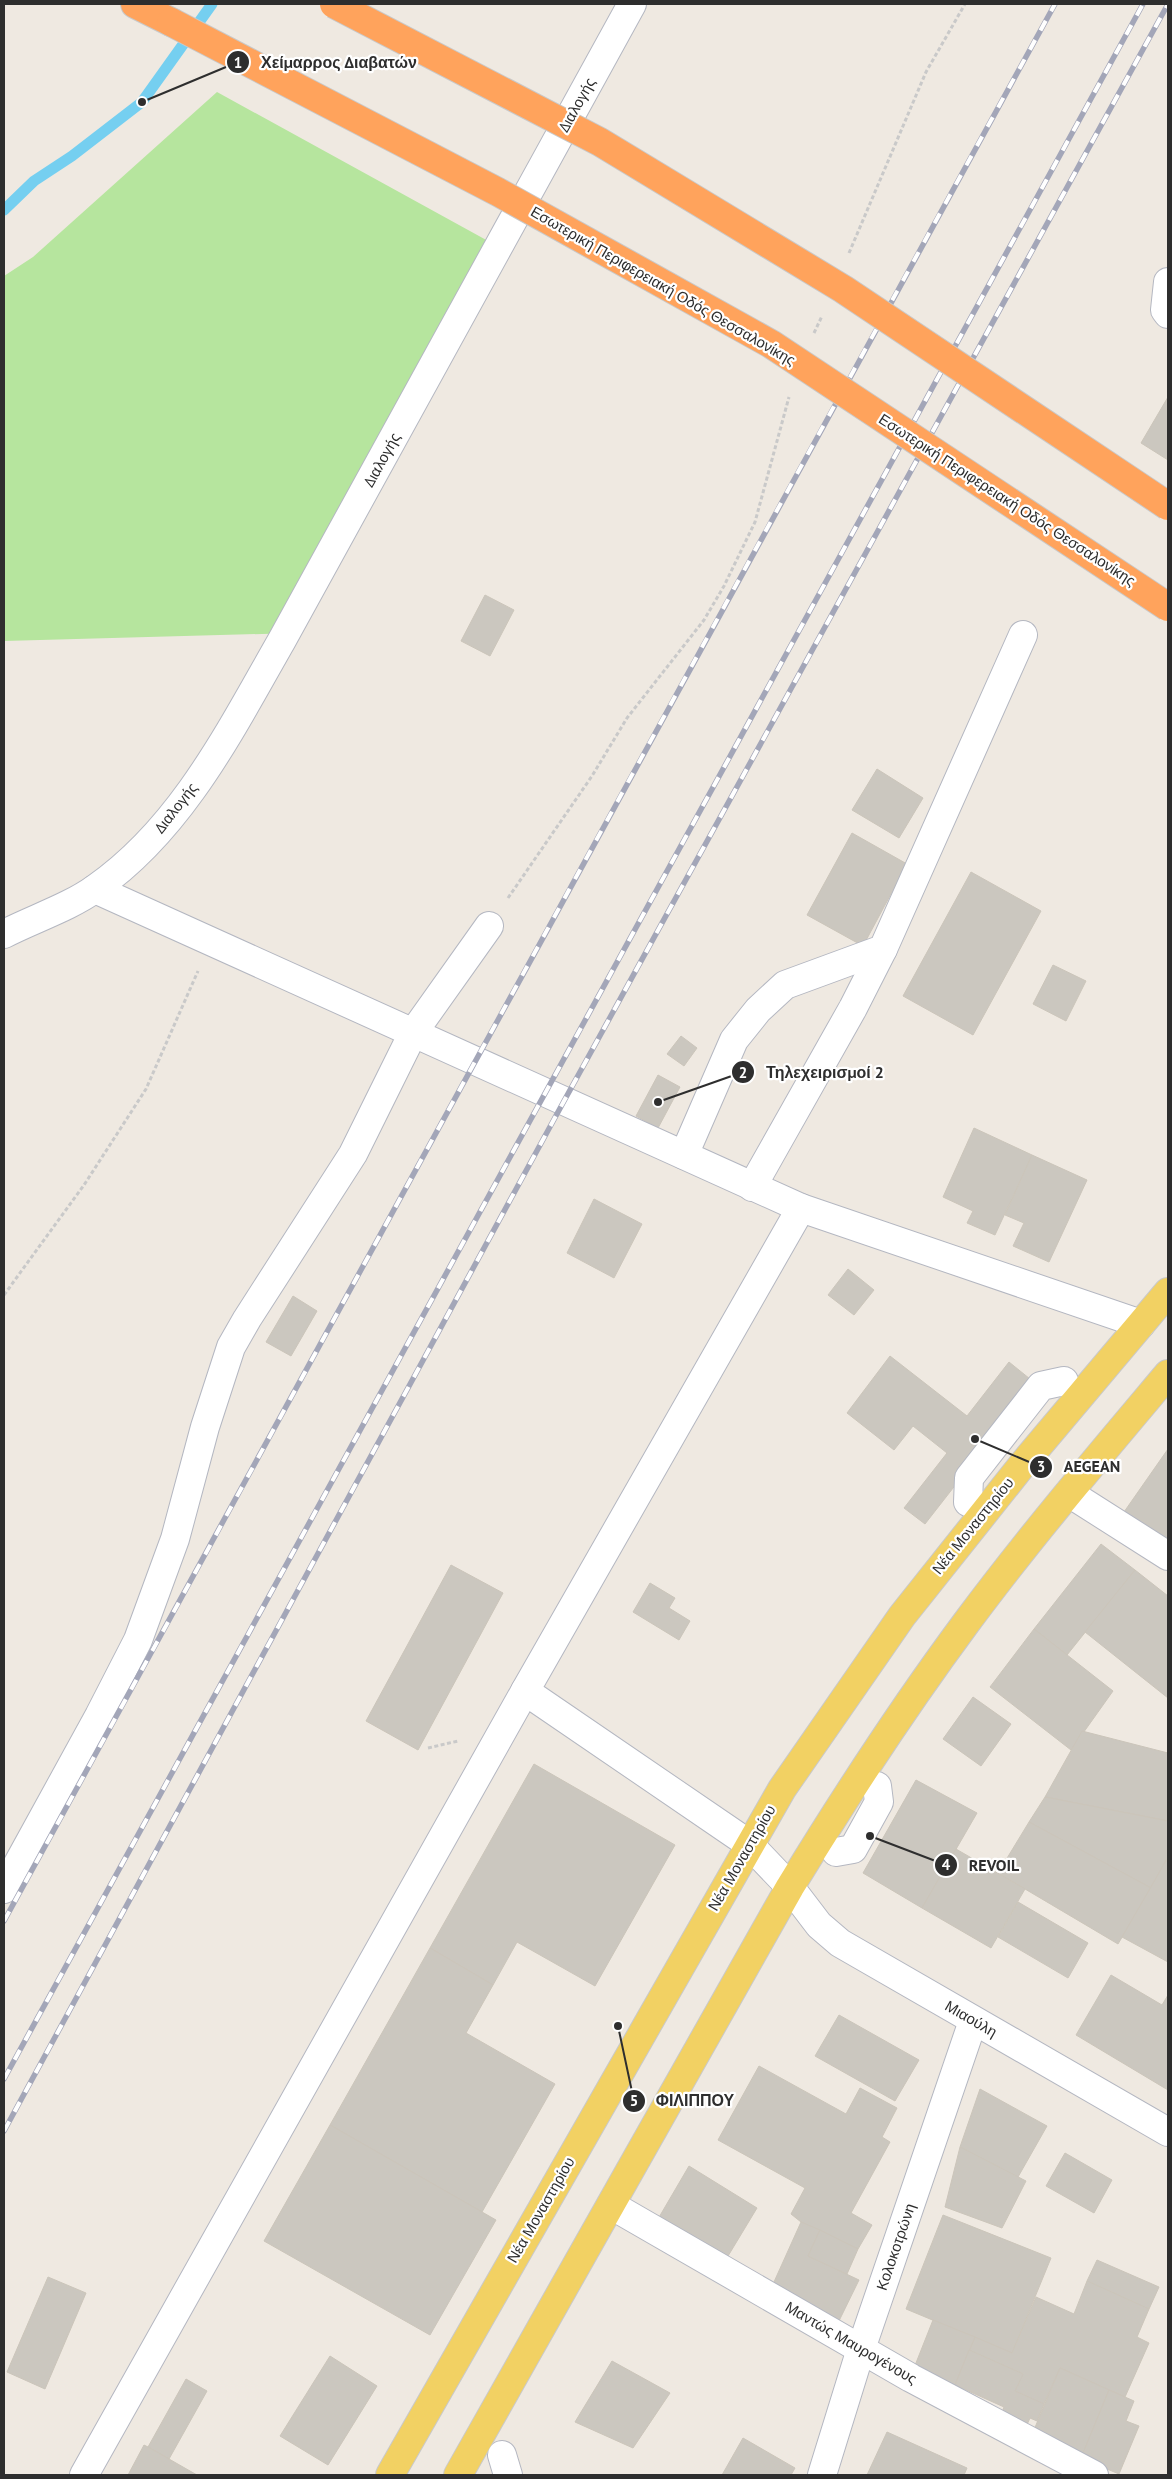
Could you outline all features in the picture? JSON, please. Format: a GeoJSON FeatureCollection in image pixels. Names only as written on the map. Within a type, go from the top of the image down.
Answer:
{"type":"FeatureCollection","features":[{"type":"Feature","properties":{"kind":"highway","name":"Εσωτερική Περιφερειακή Οδός Θεσσαλονίκης"},"geometry":{"type":"LineString","coordinates":[[135,4],[498,192],[770,344],[1168,607]]}},
{"type":"Feature","properties":{"kind":"highway"},"geometry":{"type":"LineString","coordinates":[[334,4],[608,147],[843,289],[1168,506]]}},
{"type":"Feature","properties":{"kind":"main road","name":"Νέα Μοναστηρίου"},"geometry":{"type":"LineString","coordinates":[[390,2475],[749,1844],[798,1766],[902,1616],[1023,1464],[1168,1292]]}},
{"type":"Feature","properties":{"kind":"main road"},"geometry":{"type":"LineString","coordinates":[[458,2475],[790,1887],[842,1801],[966,1623],[1069,1493],[1168,1374]]}},
{"type":"Feature","properties":{"kind":"street","name":"Διαλογής"},"geometry":{"type":"LineString","coordinates":[[4,934],[96,889],[146,845],[184,802],[227,738],[500,248],[632,4]]}},
{"type":"Feature","properties":{"kind":"street"},"geometry":{"type":"LineString","coordinates":[[1168,282],[1165,310],[1168,314]]}},
{"type":"Feature","properties":{"kind":"street"},"geometry":{"type":"LineString","coordinates":[[752,1187],[853,1008],[883,949],[1023,635]]}},
{"type":"Feature","properties":{"kind":"street"},"geometry":{"type":"LineString","coordinates":[[96,889],[802,1208],[1141,1324]]}},
{"type":"Feature","properties":{"kind":"street"},"geometry":{"type":"LineString","coordinates":[[4,1889],[99,1716],[138,1640],[175,1539],[205,1427],[231,1347],[353,1154],[413,1033],[489,926]]}},
{"type":"Feature","properties":{"kind":"street"},"geometry":{"type":"LineString","coordinates":[[684,1156],[734,1040],[758,1010],[785,985],[883,949]]}},
{"type":"Feature","properties":{"kind":"street"},"geometry":{"type":"LineString","coordinates":[[84,2475],[525,1691],[802,1208]]}},
{"type":"Feature","properties":{"kind":"street"},"geometry":{"type":"LineString","coordinates":[[968,1502],[969,1478],[1041,1386],[1064,1382]]}},
{"type":"Feature","properties":{"kind":"street"},"geometry":{"type":"LineString","coordinates":[[1069,1493],[1168,1556]]}},
{"type":"Feature","properties":{"kind":"street","name":"Μιαούλη"},"geometry":{"type":"LineString","coordinates":[[525,1691],[749,1844],[790,1887],[813,1918],[835,1939],[973,2021],[1168,2132]]}},
{"type":"Feature","properties":{"kind":"street"},"geometry":{"type":"LineString","coordinates":[[836,1852],[853,1849],[879,1802],[877,1786]]}},
{"type":"Feature","properties":{"kind":"street","name":"Κολοκοτρώνη"},"geometry":{"type":"LineString","coordinates":[[822,2475],[861,2349],[973,2021]]}},
{"type":"Feature","properties":{"kind":"street","name":"Μαντώς Μαυρογένους"},"geometry":{"type":"LineString","coordinates":[[611,2205],[861,2349],[1094,2475]]}},
{"type":"Feature","properties":{"kind":"path"},"geometry":{"type":"LineString","coordinates":[[846,260],[926,72],[965,4]]}},
{"type":"Feature","properties":{"kind":"path"},"geometry":{"type":"LineString","coordinates":[[813,337],[824,311]]}},
{"type":"Feature","properties":{"kind":"path"},"geometry":{"type":"LineString","coordinates":[[524,874],[592,776],[627,718],[704,620],[724,586],[755,522],[791,390]]}},
{"type":"Feature","properties":{"kind":"path"},"geometry":{"type":"LineString","coordinates":[[4,1295],[84,1185],[146,1089],[211,941]]}},
{"type":"Feature","properties":{"kind":"green space"},"geometry":{"type":"Polygon","coordinates":[[[217,92],[499,247],[296,633],[4,641],[4,276],[33,257],[217,92]]]}},
{"type":"Feature","properties":{"kind":"building"},"geometry":{"type":"Polygon","coordinates":[[[1168,397],[1168,460],[1141,443],[1168,397]]]}},
{"type":"Feature","properties":{"kind":"building"},"geometry":{"type":"Polygon","coordinates":[[[485,595],[514,610],[490,656],[461,641],[485,595]]]}},
{"type":"Feature","properties":{"kind":"building"},"geometry":{"type":"Polygon","coordinates":[[[877,769],[923,798],[899,838],[852,810],[877,769]]]}},
{"type":"Feature","properties":{"kind":"building"},"geometry":{"type":"Polygon","coordinates":[[[852,833],[907,864],[863,946],[807,915],[852,833]]]}},
{"type":"Feature","properties":{"kind":"building"},"geometry":{"type":"Polygon","coordinates":[[[971,872],[1041,911],[973,1035],[903,996],[971,872]]]}},
{"type":"Feature","properties":{"kind":"building"},"geometry":{"type":"Polygon","coordinates":[[[1053,965],[1086,981],[1066,1021],[1033,1004],[1053,965]]]}},
{"type":"Feature","properties":{"kind":"building"},"geometry":{"type":"Polygon","coordinates":[[[681,1036],[697,1048],[684,1066],[667,1054],[681,1036]]]}},
{"type":"Feature","properties":{"kind":"building"},"geometry":{"type":"Polygon","coordinates":[[[658,1075],[680,1087],[658,1128],[636,1116],[658,1075]]]}},
{"type":"Feature","properties":{"kind":"building"},"geometry":{"type":"Polygon","coordinates":[[[974,1128],[1032,1155],[995,1235],[967,1223],[973,1211],[943,1197],[974,1128]]]}},
{"type":"Feature","properties":{"kind":"building"},"geometry":{"type":"Polygon","coordinates":[[[1032,1155],[1087,1180],[1049,1262],[1013,1246],[1024,1223],[1005,1215],[1032,1155]]]}},
{"type":"Feature","properties":{"kind":"building"},"geometry":{"type":"Polygon","coordinates":[[[594,1199],[642,1224],[614,1278],[567,1253],[594,1199]]]}},
{"type":"Feature","properties":{"kind":"building"},"geometry":{"type":"Polygon","coordinates":[[[848,1269],[874,1290],[854,1315],[828,1295],[848,1269]]]}},
{"type":"Feature","properties":{"kind":"building"},"geometry":{"type":"Polygon","coordinates":[[[293,1296],[317,1311],[291,1356],[266,1342],[293,1296]]]}},
{"type":"Feature","properties":{"kind":"building"},"geometry":{"type":"Polygon","coordinates":[[[890,1356],[967,1416],[1009,1362],[1035,1383],[925,1524],[904,1508],[947,1453],[913,1426],[894,1450],[847,1413],[890,1356]]]}},
{"type":"Feature","properties":{"kind":"building"},"geometry":{"type":"Polygon","coordinates":[[[1168,1449],[1168,1542],[1124,1512],[1168,1449]]]}},
{"type":"Feature","properties":{"kind":"building"},"geometry":{"type":"Polygon","coordinates":[[[1101,1544],[1135,1570],[1067,1655],[1034,1629],[1101,1544]]]}},
{"type":"Feature","properties":{"kind":"building"},"geometry":{"type":"Polygon","coordinates":[[[451,1565],[503,1593],[418,1750],[366,1721],[451,1565]]]}},
{"type":"Feature","properties":{"kind":"building"},"geometry":{"type":"Polygon","coordinates":[[[1135,1570],[1168,1596],[1168,1698],[1085,1632],[1135,1570]]]}},
{"type":"Feature","properties":{"kind":"building"},"geometry":{"type":"Polygon","coordinates":[[[650,1583],[675,1598],[669,1608],[690,1621],[679,1640],[633,1612],[650,1583]]]}},
{"type":"Feature","properties":{"kind":"building"},"geometry":{"type":"Polygon","coordinates":[[[1034,1629],[1113,1691],[1071,1750],[990,1687],[1034,1629]]]}},
{"type":"Feature","properties":{"kind":"building"},"geometry":{"type":"Polygon","coordinates":[[[973,1697],[1011,1724],[981,1766],[943,1739],[973,1697]]]}},
{"type":"Feature","properties":{"kind":"building"},"geometry":{"type":"Polygon","coordinates":[[[1082,1731],[1168,1753],[1168,1821],[1045,1797],[1082,1731]]]}},
{"type":"Feature","properties":{"kind":"building"},"geometry":{"type":"Polygon","coordinates":[[[534,1764],[675,1845],[595,1986],[517,1942],[493,1985],[430,1948],[534,1764]]]}},
{"type":"Feature","properties":{"kind":"building"},"geometry":{"type":"Polygon","coordinates":[[[916,1780],[977,1813],[922,1908],[863,1873],[916,1780]]]}},
{"type":"Feature","properties":{"kind":"building"},"geometry":{"type":"Polygon","coordinates":[[[1045,1797],[1168,1821],[1168,1856],[1151,1888],[1029,1822],[1045,1797]]]}},
{"type":"Feature","properties":{"kind":"building"},"geometry":{"type":"Polygon","coordinates":[[[1029,1822],[1151,1888],[1118,1944],[998,1873],[1029,1822]]]}},
{"type":"Feature","properties":{"kind":"building"},"geometry":{"type":"Polygon","coordinates":[[[956,1849],[1025,1889],[991,1948],[922,1908],[956,1849]]]}},
{"type":"Feature","properties":{"kind":"building"},"geometry":{"type":"Polygon","coordinates":[[[1168,1860],[1168,1962],[1122,1937],[1168,1860]]]}},
{"type":"Feature","properties":{"kind":"building"},"geometry":{"type":"Polygon","coordinates":[[[1018,1902],[1088,1943],[1068,1978],[998,1937],[1018,1902]]]}},
{"type":"Feature","properties":{"kind":"building"},"geometry":{"type":"Polygon","coordinates":[[[430,1948],[493,1985],[466,2033],[555,2084],[482,2212],[330,2125],[430,1948]]]}},
{"type":"Feature","properties":{"kind":"building"},"geometry":{"type":"Polygon","coordinates":[[[1111,1975],[1162,2005],[1168,1995],[1168,2090],[1076,2035],[1111,1975]]]}},
{"type":"Feature","properties":{"kind":"building"},"geometry":{"type":"Polygon","coordinates":[[[839,2015],[919,2060],[895,2101],[815,2056],[839,2015]]]}},
{"type":"Feature","properties":{"kind":"building"},"geometry":{"type":"Polygon","coordinates":[[[759,2066],[846,2114],[860,2088],[897,2108],[882,2137],[890,2142],[851,2213],[872,2225],[858,2249],[801,2222],[791,2214],[805,2188],[718,2140],[759,2066]]]}},
{"type":"Feature","properties":{"kind":"building"},"geometry":{"type":"Polygon","coordinates":[[[980,2089],[1047,2126],[1018,2177],[960,2147],[980,2089]]]}},
{"type":"Feature","properties":{"kind":"building"},"geometry":{"type":"Polygon","coordinates":[[[330,2125],[496,2220],[430,2335],[264,2241],[330,2125]]]}},
{"type":"Feature","properties":{"kind":"building"},"geometry":{"type":"Polygon","coordinates":[[[960,2147],[1026,2181],[1002,2228],[945,2207],[960,2147]]]}},
{"type":"Feature","properties":{"kind":"building"},"geometry":{"type":"Polygon","coordinates":[[[1065,2153],[1112,2180],[1094,2213],[1046,2186],[1065,2153]]]}},
{"type":"Feature","properties":{"kind":"building"},"geometry":{"type":"Polygon","coordinates":[[[689,2166],[757,2208],[725,2261],[658,2219],[689,2166]]]}},
{"type":"Feature","properties":{"kind":"building"},"geometry":{"type":"Polygon","coordinates":[[[943,2215],[1051,2258],[1012,2353],[906,2309],[943,2215]]]}},
{"type":"Feature","properties":{"kind":"building"},"geometry":{"type":"Polygon","coordinates":[[[801,2222],[820,2230],[808,2256],[859,2280],[837,2325],[769,2293],[801,2222]]]}},
{"type":"Feature","properties":{"kind":"building"},"geometry":{"type":"Polygon","coordinates":[[[820,2230],[858,2249],[847,2274],[808,2256],[820,2230]]]}},
{"type":"Feature","properties":{"kind":"building"},"geometry":{"type":"Polygon","coordinates":[[[1097,2260],[1159,2287],[1149,2309],[1087,2281],[1097,2260]]]}},
{"type":"Feature","properties":{"kind":"building"},"geometry":{"type":"Polygon","coordinates":[[[48,2277],[86,2293],[45,2389],[7,2372],[48,2277]]]}},
{"type":"Feature","properties":{"kind":"building"},"geometry":{"type":"Polygon","coordinates":[[[1087,2281],[1149,2309],[1137,2337],[1149,2343],[1125,2397],[1060,2368],[1044,2404],[1015,2391],[1023,2374],[969,2350],[975,2337],[1012,2353],[1036,2297],[1074,2314],[1087,2281]]]}},
{"type":"Feature","properties":{"kind":"building"},"geometry":{"type":"Polygon","coordinates":[[[933,2320],[975,2337],[955,2385],[914,2368],[933,2320]]]}},
{"type":"Feature","properties":{"kind":"building"},"geometry":{"type":"Polygon","coordinates":[[[969,2350],[1023,2374],[1015,2391],[1044,2404],[1037,2421],[1030,2418],[1025,2429],[1000,2418],[1004,2407],[955,2385],[969,2350]]]}},
{"type":"Feature","properties":{"kind":"building"},"geometry":{"type":"Polygon","coordinates":[[[330,2356],[377,2386],[328,2465],[280,2436],[330,2356]]]}},
{"type":"Feature","properties":{"kind":"building"},"geometry":{"type":"Polygon","coordinates":[[[612,2361],[670,2393],[633,2448],[575,2422],[612,2361]]]}},
{"type":"Feature","properties":{"kind":"building"},"geometry":{"type":"Polygon","coordinates":[[[1060,2368],[1109,2390],[1081,2458],[1031,2437],[1060,2368]]]}},
{"type":"Feature","properties":{"kind":"building"},"geometry":{"type":"Polygon","coordinates":[[[186,2379],[207,2391],[169,2459],[148,2447],[186,2379]]]}},
{"type":"Feature","properties":{"kind":"building"},"geometry":{"type":"Polygon","coordinates":[[[1109,2390],[1134,2401],[1126,2421],[1139,2426],[1119,2474],[1081,2458],[1109,2390]]]}},
{"type":"Feature","properties":{"kind":"building"},"geometry":{"type":"Polygon","coordinates":[[[887,2432],[967,2468],[964,2475],[867,2475],[887,2432]]]}},
{"type":"Feature","properties":{"kind":"building"},"geometry":{"type":"Polygon","coordinates":[[[743,2438],[795,2468],[791,2475],[722,2475],[743,2438]]]}},
{"type":"Feature","properties":{"kind":"building"},"geometry":{"type":"Polygon","coordinates":[[[144,2445],[148,2447],[197,2475],[128,2475],[144,2445]]]}},
{"type":"Feature","properties":{"kind":"waterway"},"geometry":{"type":"LineString","coordinates":[[4,210],[34,181],[72,156],[142,102],[212,4]]}},
{"type":"Feature","properties":{"kind":"railway"},"geometry":{"type":"LineString","coordinates":[[4,1921],[1055,4]]}},
{"type":"Feature","properties":{"kind":"railway"},"geometry":{"type":"LineString","coordinates":[[4,2079],[1143,4]]}},
{"type":"Feature","properties":{"kind":"railway"},"geometry":{"type":"LineString","coordinates":[[4,2131],[564,1101],[1168,4]]}},
{"type":"Feature","properties":{"kind":"place","name":"Χείμαρρος Διαβατών"},"geometry":{"type":"Point","coordinates":[142,102]}},
{"type":"Feature","properties":{"kind":"place","name":"Τηλεχειρισμοί 2"},"geometry":{"type":"Point","coordinates":[658,1102]}},
{"type":"Feature","properties":{"kind":"place","name":"AEGEAN"},"geometry":{"type":"Point","coordinates":[975,1439]}},
{"type":"Feature","properties":{"kind":"place","name":"REVOIL"},"geometry":{"type":"Point","coordinates":[870,1836]}},
{"type":"Feature","properties":{"kind":"place","name":"ΦΙΛΙΠΠΟΥ"},"geometry":{"type":"Point","coordinates":[618,2026]}}]}
